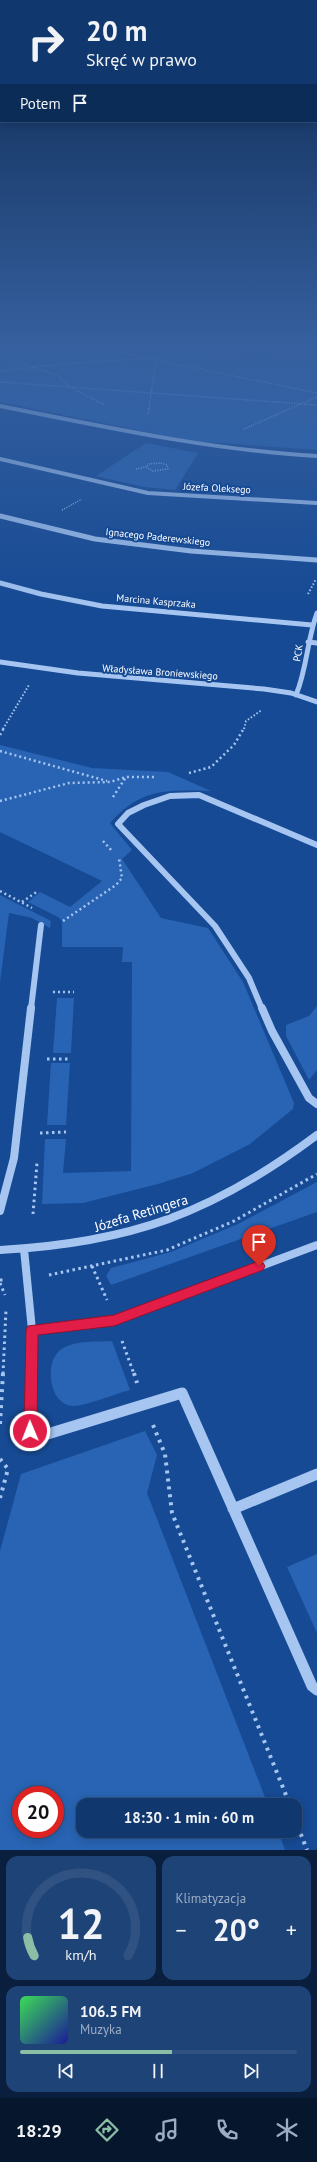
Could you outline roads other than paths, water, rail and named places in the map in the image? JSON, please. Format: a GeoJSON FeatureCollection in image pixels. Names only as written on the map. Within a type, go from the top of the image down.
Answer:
{"type":"FeatureCollection","features":[{"type":"Feature","properties":{"kind":"street"},"geometry":{"type":"LineString","coordinates":[[150,436],[202,446],[317,456]]}},
{"type":"Feature","properties":{"kind":"street","name":"Józefa Oleksego"},"geometry":{"type":"LineString","coordinates":[[0,459],[148,493],[317,503]]}},
{"type":"Feature","properties":{"kind":"street","name":"Ignacego Paderewskiego"},"geometry":{"type":"LineString","coordinates":[[0,516],[95,539],[191,551],[317,560]]}},
{"type":"Feature","properties":{"kind":"street","name":"Marcina Kasprzaka"},"geometry":{"type":"LineString","coordinates":[[0,583],[41,594],[102,606],[312,625]]}},
{"type":"Feature","properties":{"kind":"street","name":"PCK"},"geometry":{"type":"LineString","coordinates":[[296,695],[302,684],[308,642],[312,625],[317,613]]}},
{"type":"Feature","properties":{"kind":"street"},"geometry":{"type":"LineString","coordinates":[[308,642],[317,643]]}},
{"type":"Feature","properties":{"kind":"street","name":"Władysława Broniewskiego"},"geometry":{"type":"LineString","coordinates":[[0,662],[84,675],[258,689],[296,695],[317,702]]}},
{"type":"Feature","properties":{"kind":"street"},"geometry":{"type":"LineString","coordinates":[[317,845],[199,795],[170,796],[144,805],[128,813],[118,824],[144,854],[215,926],[249,978],[272,1031],[309,1098],[317,1104]]}},
{"type":"Feature","properties":{"kind":"street"},"geometry":{"type":"LineString","coordinates":[[0,1211],[14,1158],[41,925]]}},
{"type":"Feature","properties":{"kind":"street","name":"Józefa Retingera"},"geometry":{"type":"LineString","coordinates":[[0,1250],[82,1244],[168,1220],[201,1208],[242,1187],[298,1150],[317,1135]]}},
{"type":"Feature","properties":{"kind":"street"},"geometry":{"type":"LineString","coordinates":[[32,1330],[114,1321],[317,1245]]}},
{"type":"Feature","properties":{"kind":"street"},"geometry":{"type":"LineString","coordinates":[[24,1249],[32,1330],[30,1431],[41,1436],[182,1393],[312,1686],[317,1690]]}},
{"type":"Feature","properties":{"kind":"street"},"geometry":{"type":"LineString","coordinates":[[233,1509],[317,1474]]}}]}
